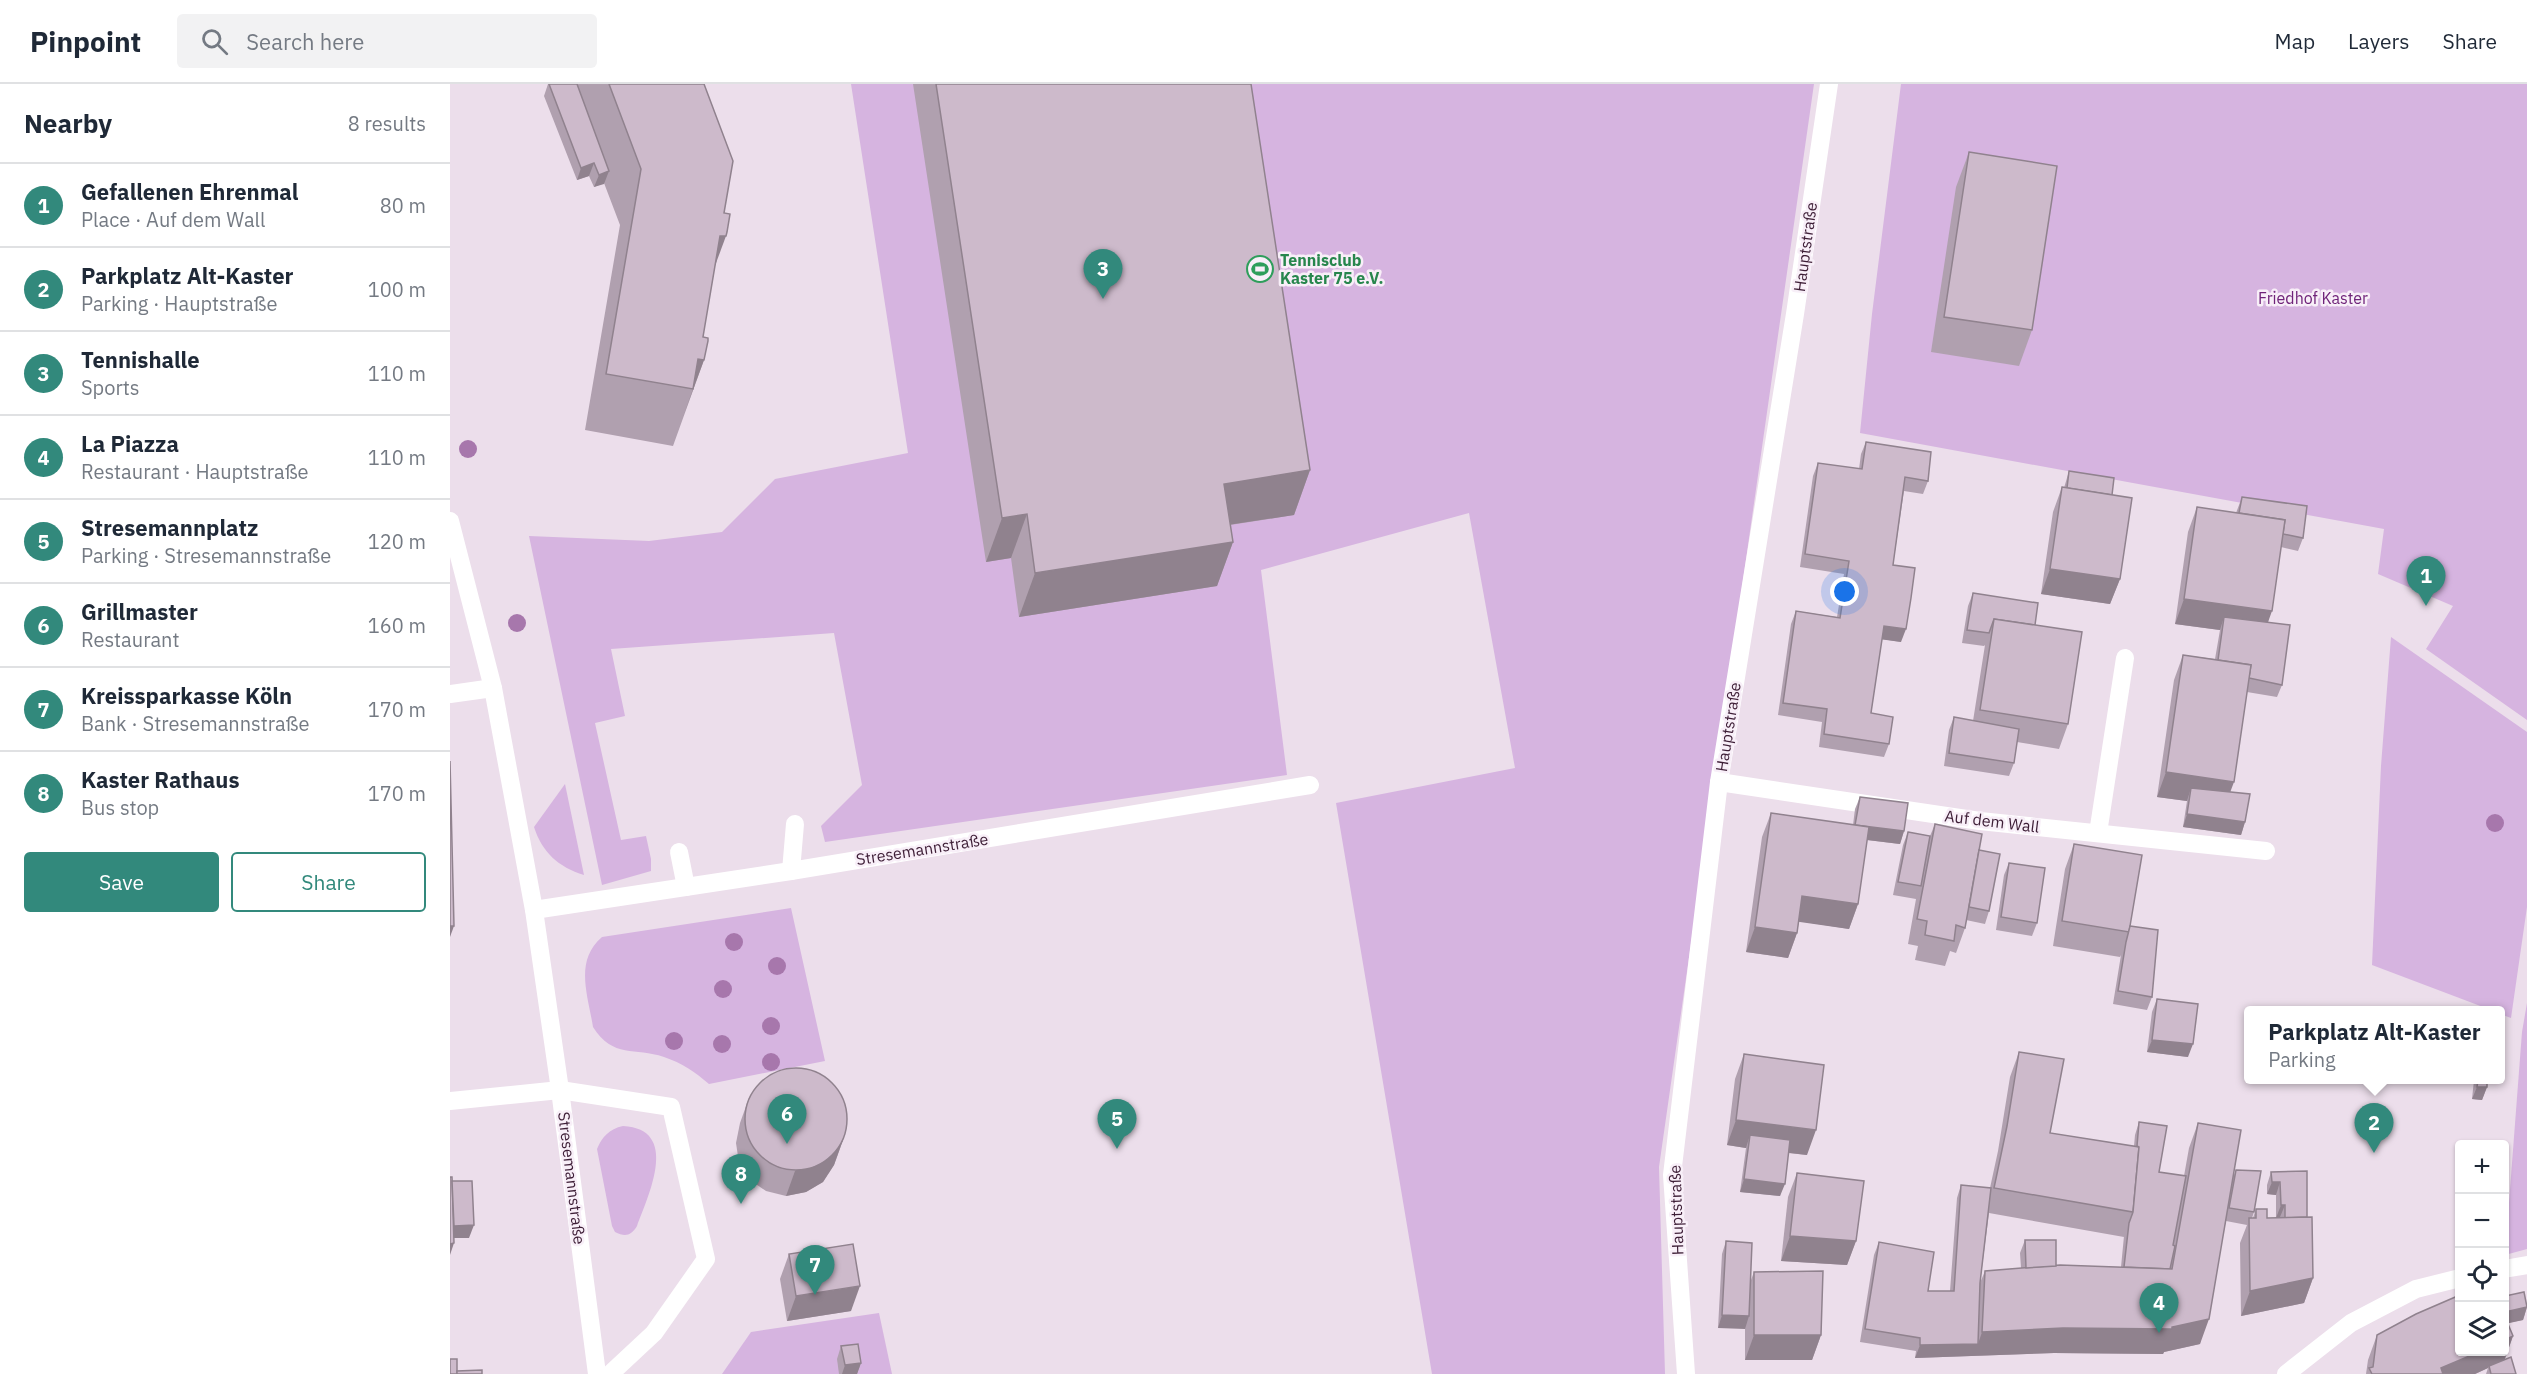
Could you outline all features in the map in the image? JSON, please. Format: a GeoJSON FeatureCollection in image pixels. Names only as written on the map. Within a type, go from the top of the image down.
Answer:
{"type":"FeatureCollection","features":[{"type":"Feature","properties":{"kind":"street","name":"Hauptstraße"},"geometry":{"type":"LineString","coordinates":[[1686,1374],[1672,1175],[1719,782],[1795,314],[1829,84]]}},
{"type":"Feature","properties":{"kind":"street","name":"Stresemannstraße"},"geometry":{"type":"LineString","coordinates":[[450,521],[494,688],[534,910],[597,1374]]}},
{"type":"Feature","properties":{"kind":"street"},"geometry":{"type":"LineString","coordinates":[[2098,833],[2124,658]]}},
{"type":"Feature","properties":{"kind":"street"},"geometry":{"type":"LineString","coordinates":[[450,694],[494,688]]}},
{"type":"Feature","properties":{"kind":"street","name":"Auf dem Wall"},"geometry":{"type":"LineString","coordinates":[[1719,782],[1980,820],[2266,851]]}},
{"type":"Feature","properties":{"kind":"street","name":"Stresemannstraße"},"geometry":{"type":"LineString","coordinates":[[534,910],[790,871],[1310,785]]}},
{"type":"Feature","properties":{"kind":"street"},"geometry":{"type":"LineString","coordinates":[[790,871],[795,824]]}},
{"type":"Feature","properties":{"kind":"street"},"geometry":{"type":"LineString","coordinates":[[679,852],[686,887]]}},
{"type":"Feature","properties":{"kind":"street"},"geometry":{"type":"LineString","coordinates":[[450,1101],[560,1090],[671,1107],[706,1259],[654,1333],[610,1374]]}},
{"type":"Feature","properties":{"kind":"street"},"geometry":{"type":"LineString","coordinates":[[2509,1268],[2527,1265]]}},
{"type":"Feature","properties":{"kind":"street"},"geometry":{"type":"LineString","coordinates":[[2286,1374],[2351,1323],[2416,1289],[2455,1279]]}},
{"type":"Feature","properties":{"kind":"green space"},"geometry":{"type":"Polygon","coordinates":[[[851,84],[1814,84],[1659,1167],[1665,1374],[1432,1374],[1336,803],[1515,768],[1469,513],[1261,570],[1287,775],[825,842],[821,826],[862,785],[834,633],[611,649],[625,716],[595,723],[621,840],[646,836],[651,871],[602,885],[529,536],[649,541],[722,532],[775,479],[908,453],[851,84]]]}},
{"type":"Feature","properties":{"kind":"green space","name":"Friedhof Kaster"},"geometry":{"type":"Polygon","coordinates":[[[1901,84],[2527,84],[2527,720],[2426,649],[2453,606],[2378,574],[2384,529],[1860,433],[1872,314],[1901,84]]]}},
{"type":"Feature","properties":{"kind":"green space"},"geometry":{"type":"Polygon","coordinates":[[[2391,637],[2527,732],[2527,907],[2511,1018],[2505,1016],[2505,1006],[2480,1006],[2372,965],[2381,766],[2391,637]]]}},
{"type":"Feature","properties":{"kind":"green space"},"geometry":{"type":"Polygon","coordinates":[[[565,784],[584,875],[566,868],[552,857],[537,836],[534,827],[565,784]]]}},
{"type":"Feature","properties":{"kind":"green space"},"geometry":{"type":"Polygon","coordinates":[[[791,908],[825,1061],[709,1084],[688,1068],[671,1059],[625,1050],[608,1044],[593,1027],[586,991],[586,968],[593,946],[602,937],[791,908]]]}},
{"type":"Feature","properties":{"kind":"green space"},"geometry":{"type":"Polygon","coordinates":[[[2527,1003],[2527,1249],[2509,1254],[2509,1203],[2522,1032],[2527,1003]]]}},
{"type":"Feature","properties":{"kind":"green space"},"geometry":{"type":"Polygon","coordinates":[[[623,1126],[640,1130],[651,1138],[656,1151],[656,1165],[648,1197],[637,1226],[630,1234],[625,1235],[615,1232],[612,1226],[597,1149],[607,1134],[623,1126]]]}},
{"type":"Feature","properties":{"kind":"green space"},"geometry":{"type":"Polygon","coordinates":[[[879,1313],[892,1374],[722,1374],[751,1332],[879,1313]]]}},
{"type":"Feature","properties":{"kind":"building"},"geometry":{"type":"Polygon","coordinates":[[[549,84],[577,84],[609,171],[599,175],[594,163],[581,168],[549,84]]]}},
{"type":"Feature","properties":{"kind":"building"},"geometry":{"type":"Polygon","coordinates":[[[609,84],[704,84],[733,161],[724,213],[730,214],[727,232],[726,236],[720,236],[703,337],[708,338],[708,341],[704,360],[698,359],[693,389],[606,374],[641,169],[609,84]]]}},
{"type":"Feature","properties":{"kind":"building"},"geometry":{"type":"Polygon","coordinates":[[[936,84],[1251,84],[1310,470],[1224,484],[1233,542],[1035,573],[1027,514],[1002,518],[936,84]]]}},
{"type":"Feature","properties":{"kind":"building"},"geometry":{"type":"Polygon","coordinates":[[[1969,152],[2057,166],[2032,330],[1944,317],[1969,152]]]}},
{"type":"Feature","properties":{"kind":"building"},"geometry":{"type":"Polygon","coordinates":[[[1866,442],[1931,452],[1928,481],[1905,477],[1893,565],[1915,568],[1911,598],[1906,629],[1884,626],[1871,713],[1893,717],[1889,744],[1824,734],[1827,709],[1783,703],[1796,611],[1840,618],[1849,561],[1805,554],[1818,463],[1862,469],[1866,442]]]}},
{"type":"Feature","properties":{"kind":"building"},"geometry":{"type":"Polygon","coordinates":[[[2069,471],[2114,478],[2112,495],[2067,488],[2069,471]]]}},
{"type":"Feature","properties":{"kind":"building"},"geometry":{"type":"Polygon","coordinates":[[[2062,487],[2132,498],[2120,579],[2050,569],[2062,487]]]}},
{"type":"Feature","properties":{"kind":"building"},"geometry":{"type":"Polygon","coordinates":[[[2242,497],[2307,506],[2303,538],[2283,534],[2285,520],[2239,513],[2242,497]]]}},
{"type":"Feature","properties":{"kind":"building"},"geometry":{"type":"Polygon","coordinates":[[[2197,507],[2285,520],[2272,611],[2184,599],[2197,507]]]}},
{"type":"Feature","properties":{"kind":"building"},"geometry":{"type":"Polygon","coordinates":[[[1973,593],[2038,603],[2035,625],[1994,619],[1989,633],[1967,630],[1973,593]]]}},
{"type":"Feature","properties":{"kind":"building"},"geometry":{"type":"Polygon","coordinates":[[[2224,617],[2290,625],[2282,685],[2249,678],[2251,665],[2218,660],[2224,617]]]}},
{"type":"Feature","properties":{"kind":"building"},"geometry":{"type":"Polygon","coordinates":[[[1994,619],[2082,632],[2068,724],[1980,710],[1994,619]]]}},
{"type":"Feature","properties":{"kind":"building"},"geometry":{"type":"Polygon","coordinates":[[[2183,655],[2251,665],[2234,782],[2166,772],[2183,655]]]}},
{"type":"Feature","properties":{"kind":"building"},"geometry":{"type":"Polygon","coordinates":[[[1954,717],[2019,729],[2014,763],[1949,753],[1954,717]]]}},
{"type":"Feature","properties":{"kind":"building"},"geometry":{"type":"Polygon","coordinates":[[[450,761],[454,926],[450,926],[450,761]]]}},
{"type":"Feature","properties":{"kind":"building"},"geometry":{"type":"Polygon","coordinates":[[[2191,788],[2250,794],[2245,822],[2187,814],[2191,788]]]}},
{"type":"Feature","properties":{"kind":"building"},"geometry":{"type":"Polygon","coordinates":[[[1860,797],[1908,803],[1904,831],[1855,825],[1860,797]]]}},
{"type":"Feature","properties":{"kind":"building"},"geometry":{"type":"Polygon","coordinates":[[[1771,813],[1869,827],[1858,904],[1802,896],[1797,933],[1755,927],[1771,813]]]}},
{"type":"Feature","properties":{"kind":"building"},"geometry":{"type":"Polygon","coordinates":[[[1935,824],[1982,834],[1965,928],[1956,925],[1954,941],[1925,935],[1927,921],[1917,919],[1935,824]]]}},
{"type":"Feature","properties":{"kind":"building"},"geometry":{"type":"Polygon","coordinates":[[[1908,832],[1930,836],[1921,886],[1898,882],[1908,832]]]}},
{"type":"Feature","properties":{"kind":"building"},"geometry":{"type":"Polygon","coordinates":[[[2074,844],[2142,855],[2129,932],[2062,921],[2074,844]]]}},
{"type":"Feature","properties":{"kind":"building"},"geometry":{"type":"Polygon","coordinates":[[[1979,850],[2000,854],[1989,911],[1969,907],[1979,850]]]}},
{"type":"Feature","properties":{"kind":"building"},"geometry":{"type":"Polygon","coordinates":[[[2009,863],[2045,868],[2037,923],[2001,917],[2009,863]]]}},
{"type":"Feature","properties":{"kind":"building"},"geometry":{"type":"Polygon","coordinates":[[[2130,926],[2158,930],[2152,997],[2118,991],[2130,926]]]}},
{"type":"Feature","properties":{"kind":"building"},"geometry":{"type":"Polygon","coordinates":[[[2157,999],[2198,1004],[2193,1044],[2152,1040],[2157,999]]]}},
{"type":"Feature","properties":{"kind":"building"},"geometry":{"type":"Polygon","coordinates":[[[2019,1052],[2064,1059],[2050,1133],[2139,1147],[2133,1212],[1994,1188],[2019,1052]]]}},
{"type":"Feature","properties":{"kind":"building"},"geometry":{"type":"Polygon","coordinates":[[[1744,1054],[1824,1065],[1816,1130],[1736,1120],[1744,1054]]]}},
{"type":"Feature","properties":{"kind":"building"},"geometry":{"type":"Polygon","coordinates":[[[796,1068],[816,1072],[832,1083],[843,1099],[847,1119],[843,1139],[832,1155],[816,1166],[796,1170],[776,1166],[760,1155],[749,1139],[745,1119],[749,1099],[760,1083],[776,1072],[796,1068]]]}},
{"type":"Feature","properties":{"kind":"building"},"geometry":{"type":"Polygon","coordinates":[[[2477,1084],[2487,1084],[2487,1087],[2477,1087],[2477,1084]]]}},
{"type":"Feature","properties":{"kind":"building"},"geometry":{"type":"Polygon","coordinates":[[[2139,1122],[2167,1126],[2159,1172],[2186,1176],[2170,1269],[2124,1267],[2129,1223],[2133,1212],[2139,1122]]]}},
{"type":"Feature","properties":{"kind":"building"},"geometry":{"type":"Polygon","coordinates":[[[2198,1123],[2241,1130],[2209,1319],[2172,1327],[2172,1329],[2063,1328],[1982,1332],[1985,1271],[2060,1265],[2172,1269],[2198,1123]]]}},
{"type":"Feature","properties":{"kind":"building"},"geometry":{"type":"Polygon","coordinates":[[[1750,1135],[1790,1140],[1785,1184],[1744,1179],[1750,1135]]]}},
{"type":"Feature","properties":{"kind":"building"},"geometry":{"type":"Polygon","coordinates":[[[2236,1170],[2261,1171],[2254,1212],[2229,1208],[2236,1170]]]}},
{"type":"Feature","properties":{"kind":"building"},"geometry":{"type":"Polygon","coordinates":[[[2307,1171],[2307,1217],[2285,1218],[2285,1205],[2281,1205],[2280,1182],[2272,1182],[2271,1172],[2307,1171]]]}},
{"type":"Feature","properties":{"kind":"building"},"geometry":{"type":"Polygon","coordinates":[[[1797,1173],[1864,1181],[1856,1241],[1790,1236],[1797,1173]]]}},
{"type":"Feature","properties":{"kind":"building"},"geometry":{"type":"Polygon","coordinates":[[[450,1177],[452,1177],[454,1243],[450,1244],[450,1177]]]}},
{"type":"Feature","properties":{"kind":"building"},"geometry":{"type":"Polygon","coordinates":[[[452,1181],[472,1181],[474,1225],[454,1226],[452,1181]]]}},
{"type":"Feature","properties":{"kind":"building"},"geometry":{"type":"Polygon","coordinates":[[[1961,1185],[1991,1188],[1980,1283],[1978,1344],[1920,1345],[1920,1338],[1865,1329],[1879,1242],[1934,1252],[1928,1291],[1954,1291],[1961,1185]]]}},
{"type":"Feature","properties":{"kind":"building"},"geometry":{"type":"Polygon","coordinates":[[[2256,1209],[2267,1209],[2267,1218],[2312,1217],[2313,1278],[2250,1291],[2249,1218],[2256,1218],[2256,1209]]]}},
{"type":"Feature","properties":{"kind":"building"},"geometry":{"type":"Polygon","coordinates":[[[2025,1240],[2056,1240],[2056,1266],[2026,1268],[2025,1240]]]}},
{"type":"Feature","properties":{"kind":"building"},"geometry":{"type":"Polygon","coordinates":[[[1726,1241],[1752,1243],[1749,1316],[1722,1315],[1726,1241]]]}},
{"type":"Feature","properties":{"kind":"building"},"geometry":{"type":"Polygon","coordinates":[[[853,1244],[860,1286],[796,1296],[789,1254],[853,1244]]]}},
{"type":"Feature","properties":{"kind":"building"},"geometry":{"type":"Polygon","coordinates":[[[1823,1271],[1821,1335],[1754,1335],[1754,1272],[1823,1271]]]}},
{"type":"Feature","properties":{"kind":"building"},"geometry":{"type":"Polygon","coordinates":[[[2524,1292],[2527,1307],[2509,1311],[2509,1295],[2524,1292]]]}},
{"type":"Feature","properties":{"kind":"building"},"geometry":{"type":"Polygon","coordinates":[[[2455,1297],[2455,1356],[2470,1356],[2441,1368],[2443,1374],[2372,1374],[2369,1368],[2373,1367],[2377,1335],[2416,1314],[2455,1297]]]}},
{"type":"Feature","properties":{"kind":"building"},"geometry":{"type":"Polygon","coordinates":[[[2509,1326],[2513,1336],[2509,1338],[2509,1326]]]}},
{"type":"Feature","properties":{"kind":"building"},"geometry":{"type":"Polygon","coordinates":[[[858,1344],[861,1363],[845,1365],[841,1346],[858,1344]]]}},
{"type":"Feature","properties":{"kind":"building"},"geometry":{"type":"Polygon","coordinates":[[[2511,1357],[2516,1374],[2491,1374],[2489,1366],[2511,1357]]]}},
{"type":"Feature","properties":{"kind":"building"},"geometry":{"type":"Polygon","coordinates":[[[450,1359],[457,1359],[457,1374],[450,1374],[450,1359]]]}},
{"type":"Feature","properties":{"kind":"building"},"geometry":{"type":"Polygon","coordinates":[[[482,1370],[482,1374],[457,1374],[457,1371],[482,1370]]]}},
{"type":"Feature","properties":{"kind":"place","name":"Tennisclub Kaster 75 e.V."},"geometry":{"type":"Point","coordinates":[1260,269]}},
{"type":"Feature","properties":{"kind":"place","name":"Tennishalle"},"geometry":{"type":"Point","coordinates":[1103,299]}},
{"type":"Feature","properties":{"kind":"place","name":"Gefallenen Ehrenmal"},"geometry":{"type":"Point","coordinates":[2426,606]}},
{"type":"Feature","properties":{"kind":"place","name":"Grillmaster"},"geometry":{"type":"Point","coordinates":[787,1144]}},
{"type":"Feature","properties":{"kind":"place","name":"Stresemannplatz"},"geometry":{"type":"Point","coordinates":[1117,1149]}},
{"type":"Feature","properties":{"kind":"place","name":"Parkplatz Alt-Kaster"},"geometry":{"type":"Point","coordinates":[2374,1153]}},
{"type":"Feature","properties":{"kind":"place","name":"Kaster Rathaus"},"geometry":{"type":"Point","coordinates":[741,1204]}},
{"type":"Feature","properties":{"kind":"place","name":"Kreissparkasse Köln"},"geometry":{"type":"Point","coordinates":[815,1295]}},
{"type":"Feature","properties":{"kind":"place","name":"La Piazza"},"geometry":{"type":"Point","coordinates":[2159,1333]}}]}
